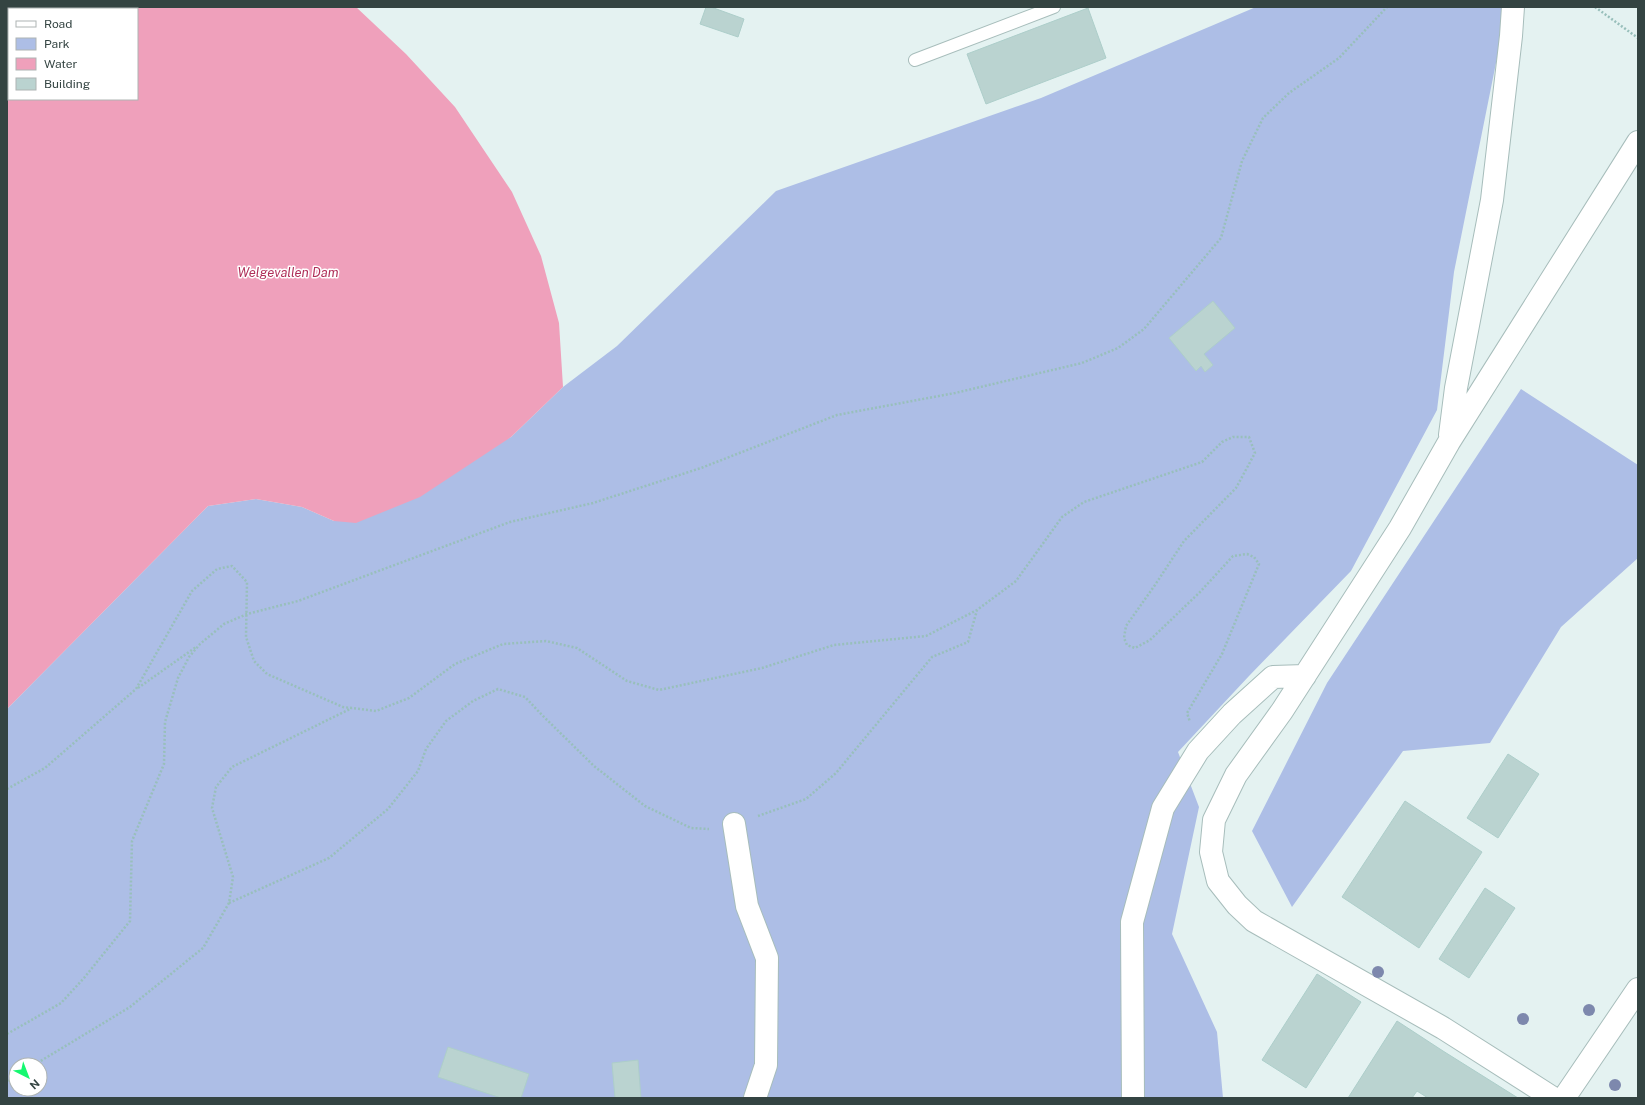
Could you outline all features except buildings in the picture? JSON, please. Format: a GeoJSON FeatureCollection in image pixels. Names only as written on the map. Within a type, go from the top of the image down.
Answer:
{"type":"FeatureCollection","features":[{"type":"Feature","properties":{"kind":"street"},"geometry":{"type":"LineString","coordinates":[[1449,442],[1456,388],[1492,200],[1513,7]]}},
{"type":"Feature","properties":{"kind":"street"},"geometry":{"type":"LineString","coordinates":[[1553,1098],[1443,1028],[1254,921],[1237,905],[1218,881],[1211,852],[1214,820],[1236,775],[1305,676],[1400,528],[1449,442],[1638,142]]}},
{"type":"Feature","properties":{"kind":"street"},"geometry":{"type":"LineString","coordinates":[[1133,1098],[1132,922],[1163,808],[1198,751],[1232,714],[1273,677],[1305,676]]}},
{"type":"Feature","properties":{"kind":"street"},"geometry":{"type":"LineString","coordinates":[[734,824],[747,906],[767,958],[766,1065],[756,1098]]}},
{"type":"Feature","properties":{"kind":"street"},"geometry":{"type":"LineString","coordinates":[[1564,1098],[1638,989]]}},
{"type":"Feature","properties":{"kind":"lane"},"geometry":{"type":"LineString","coordinates":[[915,60],[1054,7]]}},
{"type":"Feature","properties":{"kind":"path"},"geometry":{"type":"LineString","coordinates":[[7,789],[45,768],[136,689],[200,644],[224,624],[247,614],[298,601],[510,522],[593,503],[701,468],[837,415],[955,393],[1007,381],[1082,363],[1118,348],[1144,329],[1221,238],[1242,161],[1263,118],[1289,93],[1339,58],[1387,7]]}},
{"type":"Feature","properties":{"kind":"path"},"geometry":{"type":"LineString","coordinates":[[1595,7],[1638,38]]}},
{"type":"Feature","properties":{"kind":"path"},"geometry":{"type":"LineString","coordinates":[[136,689],[192,591],[217,568],[232,566],[247,582],[246,637],[254,661],[267,674],[343,707],[376,711],[409,698],[455,664],[502,644],[546,641],[577,648],[627,682],[659,690],[762,668],[834,645],[926,636],[977,610],[1016,581],[1062,517],[1084,502],[1202,462],[1222,442],[1233,437],[1249,437],[1255,453],[1236,488],[1184,541],[1126,626],[1124,638],[1127,645],[1135,648],[1150,640],[1200,592],[1233,556],[1247,554],[1254,557],[1259,564],[1222,654],[1187,713],[1198,751]]}},
{"type":"Feature","properties":{"kind":"path"},"geometry":{"type":"LineString","coordinates":[[230,903],[329,858],[388,809],[418,771],[426,750],[446,721],[473,701],[498,690],[526,697],[542,716],[594,766],[645,806],[691,828],[722,829],[806,799],[836,773],[932,657],[968,642],[977,610]]}},
{"type":"Feature","properties":{"kind":"path"},"geometry":{"type":"LineString","coordinates":[[7,1034],[61,1003],[84,978],[130,921],[132,842],[164,764],[165,722],[178,678],[189,657],[200,644]]}},
{"type":"Feature","properties":{"kind":"path"},"geometry":{"type":"LineString","coordinates":[[47,1057],[130,1007],[203,948],[230,903],[233,877],[212,808],[216,787],[232,767],[352,708]]}},
{"type":"Feature","properties":{"kind":"green space"},"geometry":{"type":"Polygon","coordinates":[[[1256,7],[1501,7],[1501,38],[1454,272],[1437,410],[1351,571],[1178,752],[1199,807],[1172,934],[1217,1032],[1223,1098],[7,1098],[7,709],[208,506],[256,499],[302,507],[334,521],[511,437],[563,387],[617,346],[776,191],[1041,98],[1256,7]]]}},
{"type":"Feature","properties":{"kind":"green space"},"geometry":{"type":"Polygon","coordinates":[[[1521,389],[1638,465],[1638,558],[1561,627],[1490,743],[1403,751],[1292,907],[1252,831],[1327,683],[1521,389]]]}},
{"type":"Feature","properties":{"kind":"water","name":"Welgevallen Dam"},"geometry":{"type":"Polygon","coordinates":[[[7,7],[356,7],[406,54],[455,107],[512,192],[541,256],[559,323],[563,387],[511,437],[420,497],[356,523],[334,521],[302,507],[256,499],[208,506],[7,709],[7,7]]]}}]}
